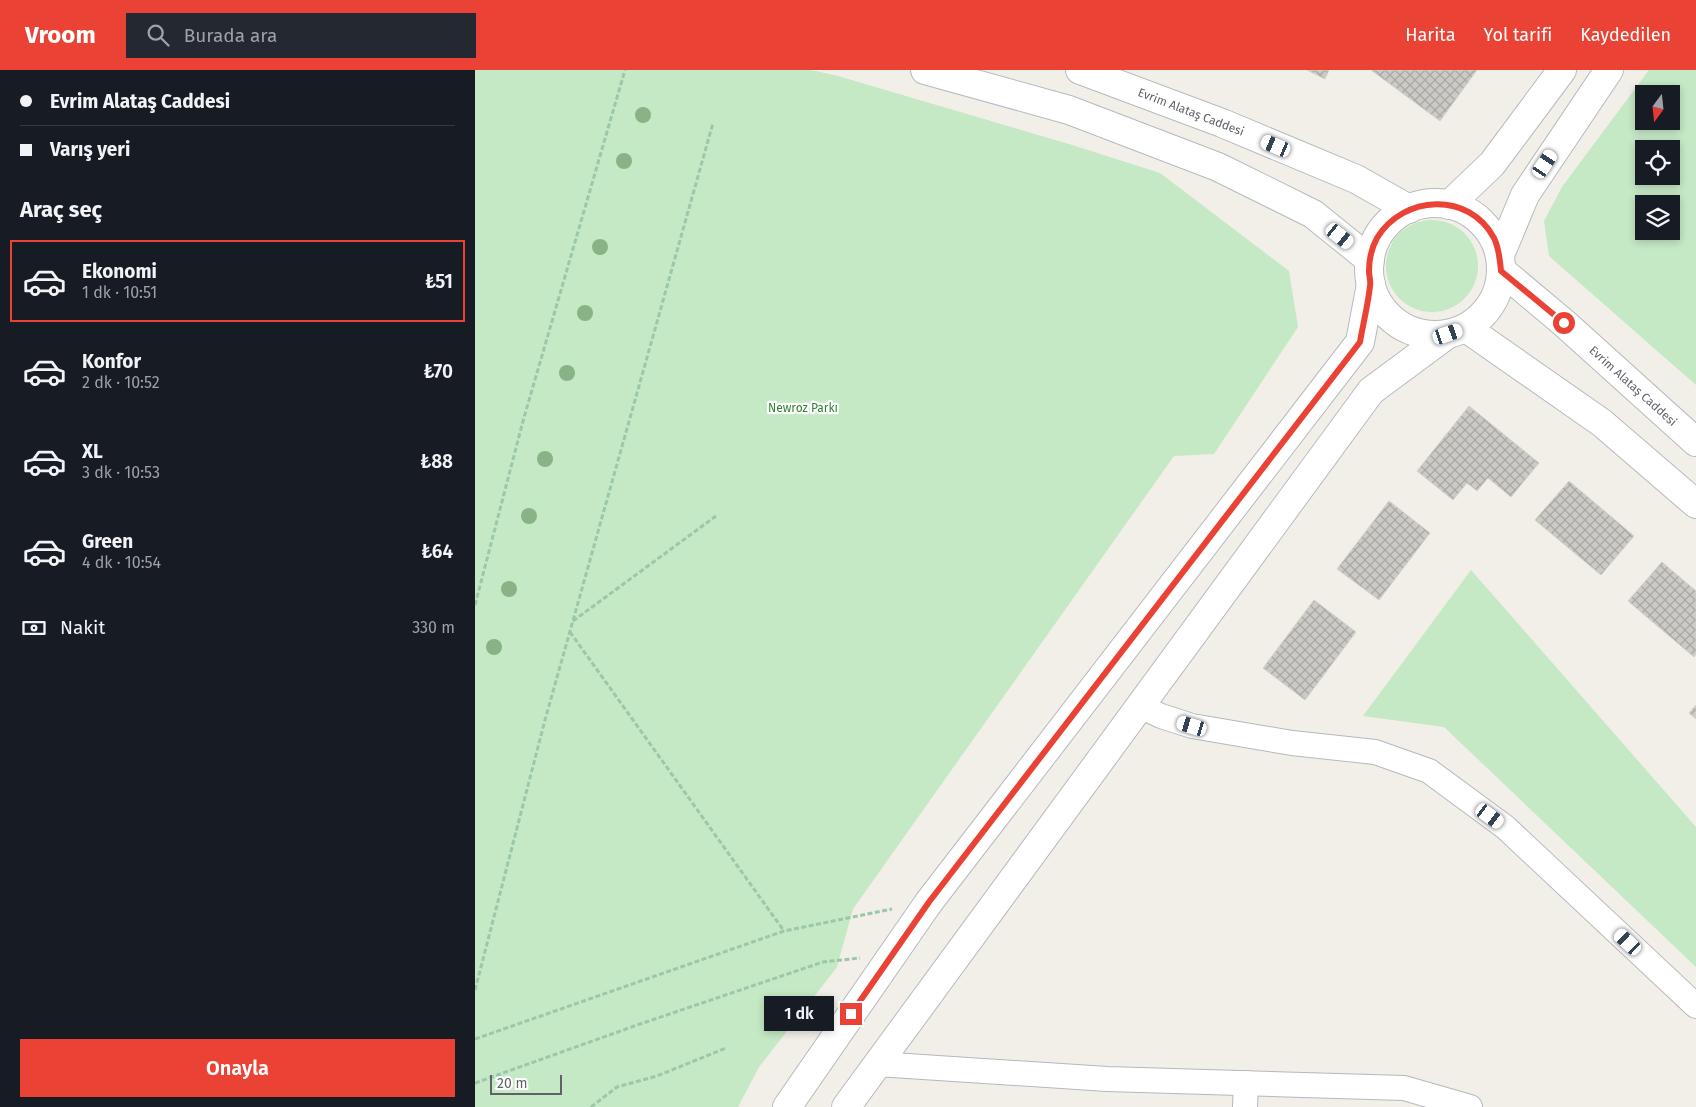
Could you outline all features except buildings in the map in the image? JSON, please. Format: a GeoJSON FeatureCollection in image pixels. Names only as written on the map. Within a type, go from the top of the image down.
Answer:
{"type":"FeatureCollection","features":[{"type":"Feature","properties":{"kind":"main road"},"geometry":{"type":"LineString","coordinates":[[925,70],[1069,110],[1218,167],[1313,214],[1370,272],[1377,300],[1386,313],[1399,324],[1414,332],[1431,335],[1457,331],[1602,423],[1696,504]]}},
{"type":"Feature","properties":{"kind":"main road","name":"Evrim Alataş Caddesi"},"geometry":{"type":"LineString","coordinates":[[1079,70],[1222,123],[1356,179],[1409,209]]}},
{"type":"Feature","properties":{"kind":"main road"},"geometry":{"type":"LineString","coordinates":[[1449,205],[1491,164],[1562,70]]}},
{"type":"Feature","properties":{"kind":"main road"},"geometry":{"type":"LineString","coordinates":[[846,1107],[1371,391],[1457,331],[1480,318],[1491,305],[1499,289],[1501,263],[1525,195],[1609,70]]}},
{"type":"Feature","properties":{"kind":"main road"},"geometry":{"type":"LineString","coordinates":[[787,1107],[929,902],[1360,342],[1370,272],[1377,239],[1390,221],[1409,209],[1430,203],[1449,205],[1467,211],[1482,222],[1493,237],[1501,263]]}},
{"type":"Feature","properties":{"kind":"main road","name":"Evrim Alataş Caddesi"},"geometry":{"type":"LineString","coordinates":[[1501,263],[1564,323],[1696,442]]}},
{"type":"Feature","properties":{"kind":"street"},"geometry":{"type":"LineString","coordinates":[[1140,706],[1161,716],[1192,726],[1292,743],[1375,752],[1429,771],[1505,827],[1696,1006]]}},
{"type":"Feature","properties":{"kind":"street"},"geometry":{"type":"LineString","coordinates":[[877,1064],[1107,1079],[1403,1088],[1470,1107]]}},
{"type":"Feature","properties":{"kind":"street"},"geometry":{"type":"LineString","coordinates":[[1245,1107],[1246,1083]]}},
{"type":"Feature","properties":{"kind":"path"},"geometry":{"type":"LineString","coordinates":[[475,605],[523,421],[625,70]]}},
{"type":"Feature","properties":{"kind":"path"},"geometry":{"type":"LineString","coordinates":[[475,990],[545,720],[713,123]]}},
{"type":"Feature","properties":{"kind":"path"},"geometry":{"type":"LineString","coordinates":[[573,621],[716,516]]}},
{"type":"Feature","properties":{"kind":"path"},"geometry":{"type":"LineString","coordinates":[[570,632],[784,931]]}},
{"type":"Feature","properties":{"kind":"path"},"geometry":{"type":"LineString","coordinates":[[475,1039],[784,931],[929,902]]}},
{"type":"Feature","properties":{"kind":"path"},"geometry":{"type":"LineString","coordinates":[[475,1083],[640,1024],[823,962],[893,954]]}},
{"type":"Feature","properties":{"kind":"path"},"geometry":{"type":"LineString","coordinates":[[591,1107],[617,1087],[657,1076],[726,1048]]}},
{"type":"Feature","properties":{"kind":"green space","name":"Newroz Parkı"},"geometry":{"type":"Polygon","coordinates":[[[475,70],[811,70],[838,76],[1069,144],[1160,173],[1289,271],[1298,327],[1214,454],[1174,456],[853,909],[837,967],[759,1067],[738,1107],[475,1107],[475,70]]]}},
{"type":"Feature","properties":{"kind":"green space"},"geometry":{"type":"Polygon","coordinates":[[[1649,70],[1696,70],[1696,385],[1549,256],[1544,221],[1562,187],[1635,89],[1635,130],[1680,130],[1680,85],[1638,85],[1649,70]]]}},
{"type":"Feature","properties":{"kind":"green space"},"geometry":{"type":"Polygon","coordinates":[[[1432,220],[1450,223],[1465,233],[1475,248],[1478,266],[1475,284],[1465,299],[1450,309],[1432,312],[1414,309],[1399,299],[1389,284],[1386,266],[1389,248],[1399,233],[1414,223],[1432,220]]]}},
{"type":"Feature","properties":{"kind":"green space"},"geometry":{"type":"Polygon","coordinates":[[[1471,570],[1696,827],[1696,967],[1444,727],[1363,716],[1471,570]]]}},
{"type":"Feature","properties":{"kind":"route"},"geometry":{"type":"LineString","coordinates":[[851,1014],[929,902],[1360,342],[1371,284],[1370,260],[1377,239],[1390,221],[1409,209],[1430,203],[1449,205],[1467,211],[1482,222],[1493,237],[1500,255],[1501,271],[1564,323]]}}]}
